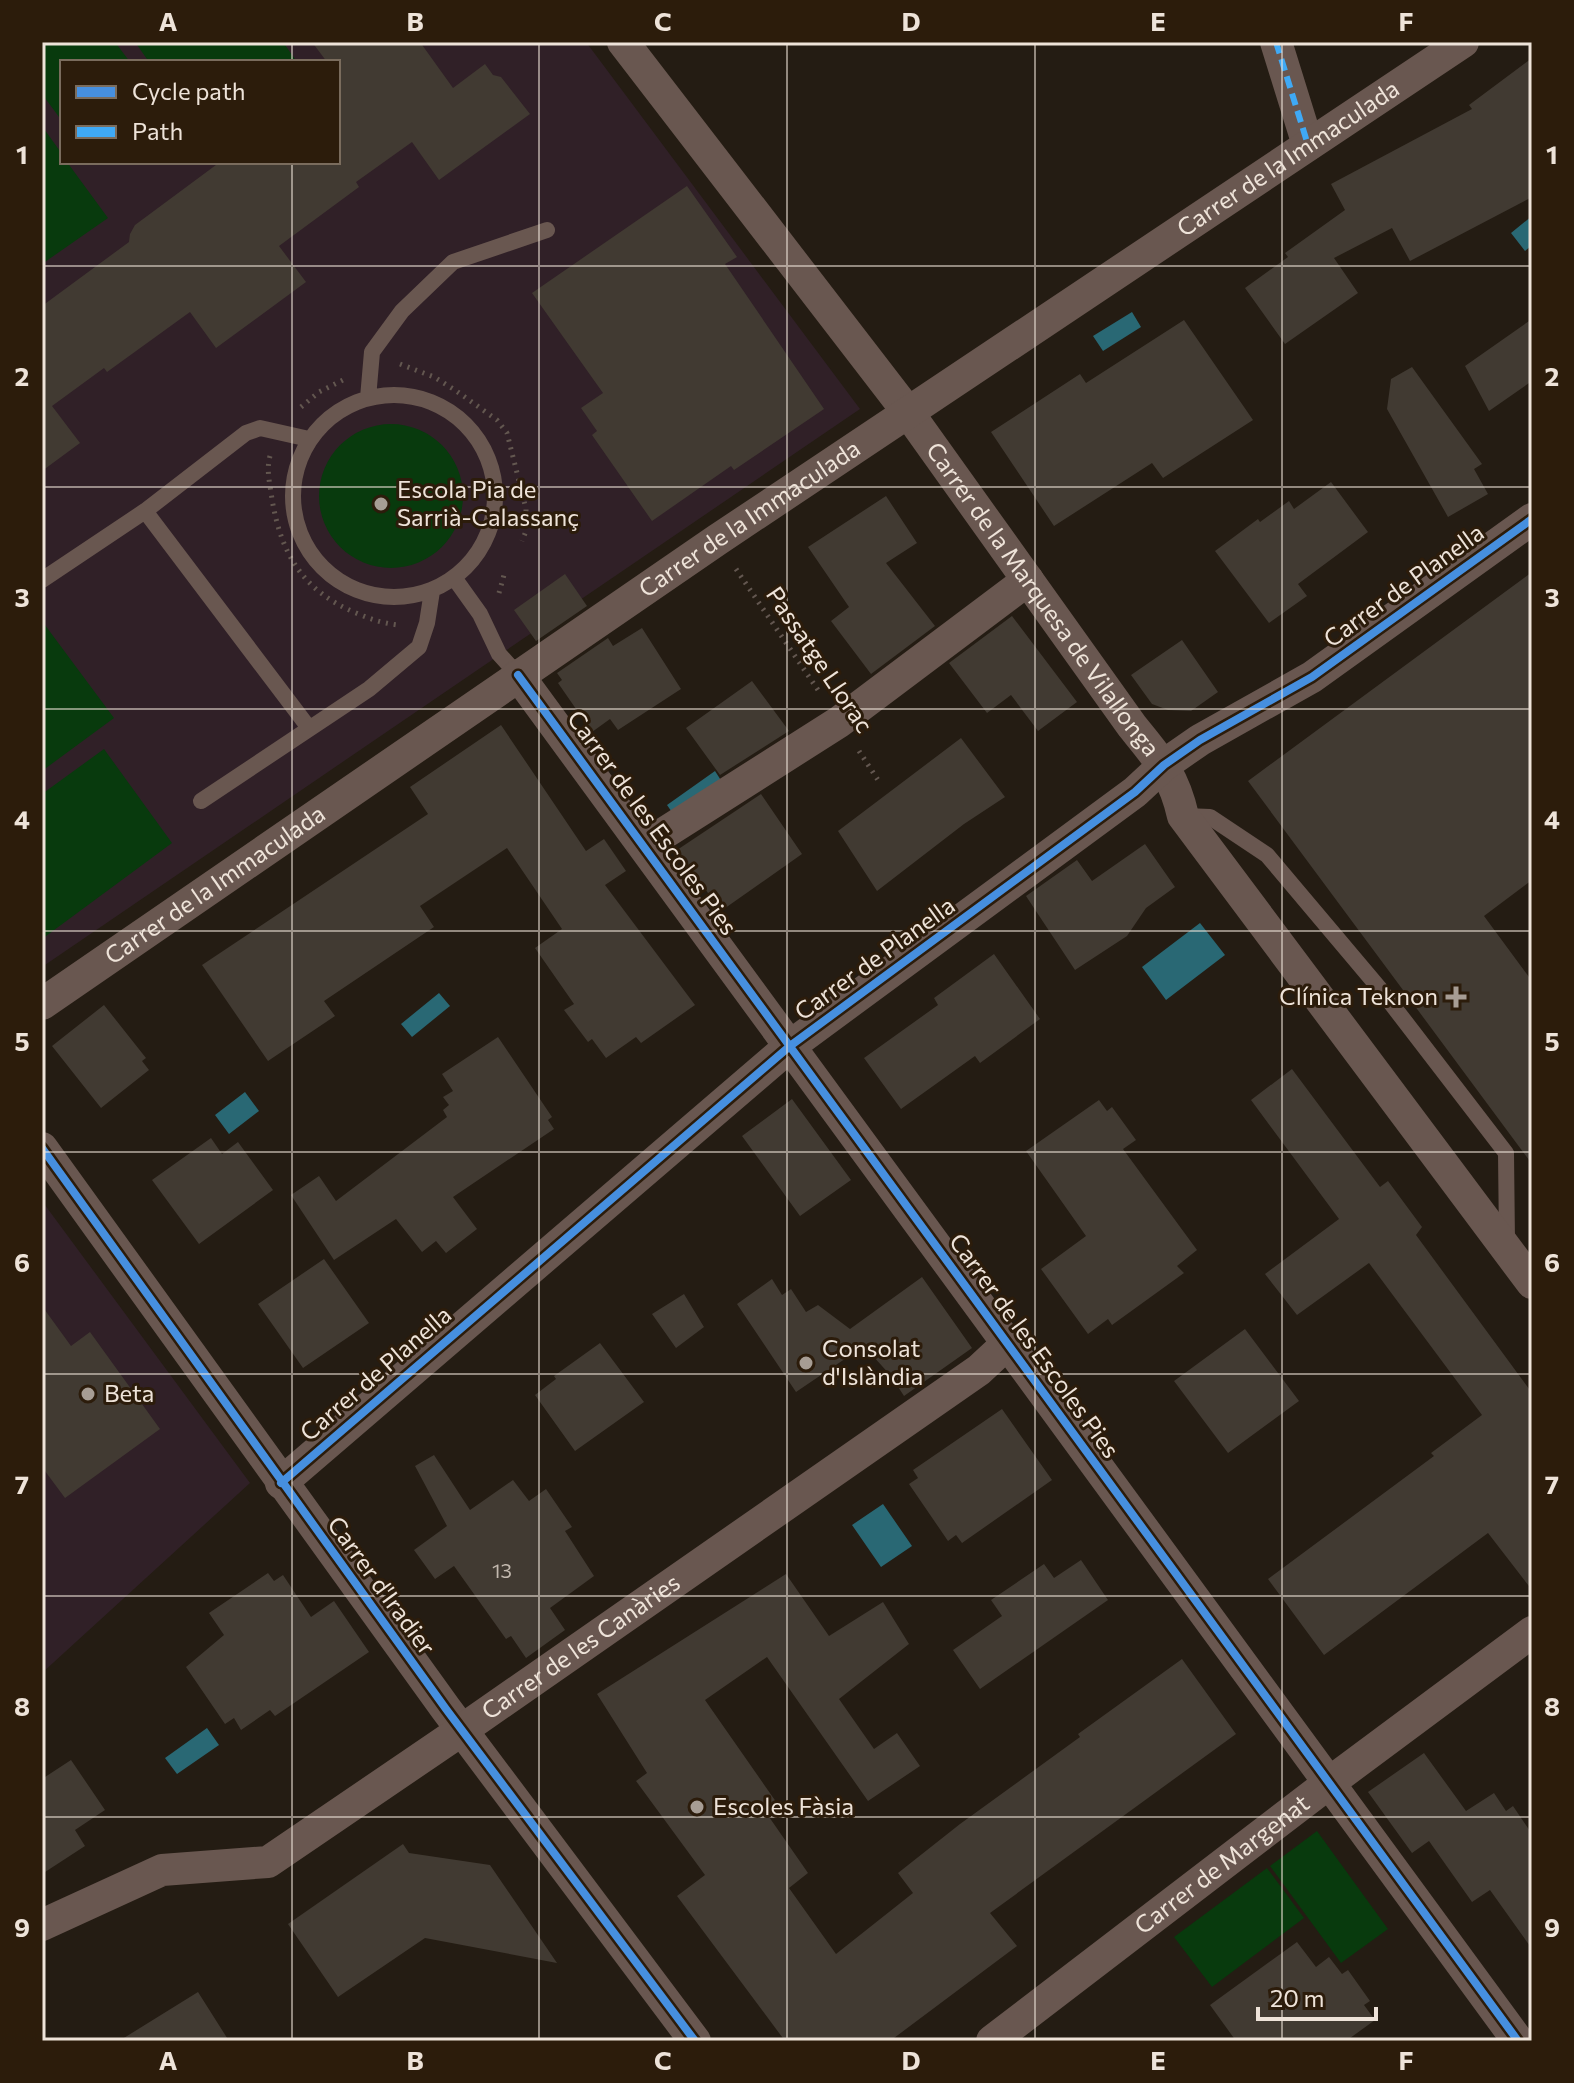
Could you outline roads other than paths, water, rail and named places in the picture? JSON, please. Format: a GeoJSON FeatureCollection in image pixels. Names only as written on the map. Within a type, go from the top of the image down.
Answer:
{"type":"FeatureCollection","features":[{"type":"Feature","properties":{"kind":"street","name":"Carrer de la Marquesa de Vilallonga"},"geometry":{"type":"LineString","coordinates":[[623,42],[907,411],[1132,726],[1164,765],[1177,788],[1183,816],[1532,1283]]}},
{"type":"Feature","properties":{"kind":"street"},"geometry":{"type":"LineString","coordinates":[[1276,42],[1308,145]]}},
{"type":"Feature","properties":{"kind":"street","name":"Carrer de la Immaculada"},"geometry":{"type":"LineString","coordinates":[[42,1004],[907,411],[1463,42]]}},
{"type":"Feature","properties":{"kind":"street","name":"Carrer de Planella"},"geometry":{"type":"LineString","coordinates":[[281,1483],[790,1046],[1135,792],[1164,765],[1200,740],[1312,677],[1532,519]]}},
{"type":"Feature","properties":{"kind":"street"},"geometry":{"type":"LineString","coordinates":[[644,846],[839,722],[1028,580]]}},
{"type":"Feature","properties":{"kind":"street","name":"Carrer de les Escoles Pies"},"geometry":{"type":"LineString","coordinates":[[518,675],[1518,2041]]}},
{"type":"Feature","properties":{"kind":"street","name":"Carrer d'Iradier"},"geometry":{"type":"LineString","coordinates":[[42,1148],[281,1483],[695,2041]]}},
{"type":"Feature","properties":{"kind":"street","name":"Carrer de les Canàries"},"geometry":{"type":"LineString","coordinates":[[42,1925],[162,1870],[268,1862],[979,1370],[1008,1343]]}},
{"type":"Feature","properties":{"kind":"street","name":"Carrer de Margenat"},"geometry":{"type":"LineString","coordinates":[[992,2041],[1532,1632]]}},
{"type":"Feature","properties":{"kind":"lane"},"geometry":{"type":"LineString","coordinates":[[368,398],[372,352],[402,311],[453,262],[547,230]]}},
{"type":"Feature","properties":{"kind":"lane"},"geometry":{"type":"LineString","coordinates":[[403,394],[437,404],[466,423],[487,452],[497,486],[494,521],[479,553],[455,579],[432,591],[395,599],[359,593],[327,574],[304,545],[292,510],[294,472],[309,439],[335,413],[368,398],[403,394]]}},
{"type":"Feature","properties":{"kind":"lane"},"geometry":{"type":"LineString","coordinates":[[42,580],[145,511],[246,433],[260,428],[309,439]]}},
{"type":"Feature","properties":{"kind":"lane"},"geometry":{"type":"LineString","coordinates":[[145,511],[309,728]]}},
{"type":"Feature","properties":{"kind":"lane"},"geometry":{"type":"LineString","coordinates":[[455,579],[480,614],[499,654],[518,675]]}},
{"type":"Feature","properties":{"kind":"lane"},"geometry":{"type":"LineString","coordinates":[[201,801],[369,689],[419,647],[432,591]]}},
{"type":"Feature","properties":{"kind":"lane"},"geometry":{"type":"LineString","coordinates":[[1183,816],[1210,817],[1267,855],[1380,989],[1506,1153],[1507,1252]]}},
{"type":"Feature","properties":{"kind":"water"},"geometry":{"type":"Polygon","coordinates":[[[1532,216],[1532,245],[1525,251],[1511,233],[1532,216]]]}},
{"type":"Feature","properties":{"kind":"water"},"geometry":{"type":"Polygon","coordinates":[[[1132,312],[1141,327],[1103,351],[1093,336],[1132,312]]]}},
{"type":"Feature","properties":{"kind":"water"},"geometry":{"type":"Polygon","coordinates":[[[715,771],[724,785],[676,818],[667,805],[715,771]]]}},
{"type":"Feature","properties":{"kind":"water"},"geometry":{"type":"Polygon","coordinates":[[[1200,923],[1225,955],[1166,1000],[1142,967],[1200,923]]]}},
{"type":"Feature","properties":{"kind":"water"},"geometry":{"type":"Polygon","coordinates":[[[439,993],[450,1006],[412,1037],[401,1024],[439,993]]]}},
{"type":"Feature","properties":{"kind":"water"},"geometry":{"type":"Polygon","coordinates":[[[245,1092],[259,1111],[229,1134],[215,1115],[245,1092]]]}},
{"type":"Feature","properties":{"kind":"water"},"geometry":{"type":"Polygon","coordinates":[[[883,1504],[912,1546],[881,1567],[852,1525],[883,1504]]]}},
{"type":"Feature","properties":{"kind":"water"},"geometry":{"type":"Polygon","coordinates":[[[207,1728],[219,1745],[177,1774],[165,1758],[207,1728]]]}},
{"type":"Feature","properties":{"kind":"place","name":"Escola Pia de Sarrià-Calassanç"},"geometry":{"type":"Point","coordinates":[381,504]}},
{"type":"Feature","properties":{"kind":"place","name":"Clínica Teknon"},"geometry":{"type":"Point","coordinates":[1456,997]}},
{"type":"Feature","properties":{"kind":"place","name":"Consolat d'Islàndia"},"geometry":{"type":"Point","coordinates":[806,1363]}},
{"type":"Feature","properties":{"kind":"place","name":"Beta"},"geometry":{"type":"Point","coordinates":[88,1394]}},
{"type":"Feature","properties":{"kind":"place","name":"Escoles Fàsia"},"geometry":{"type":"Point","coordinates":[697,1807]}}]}
